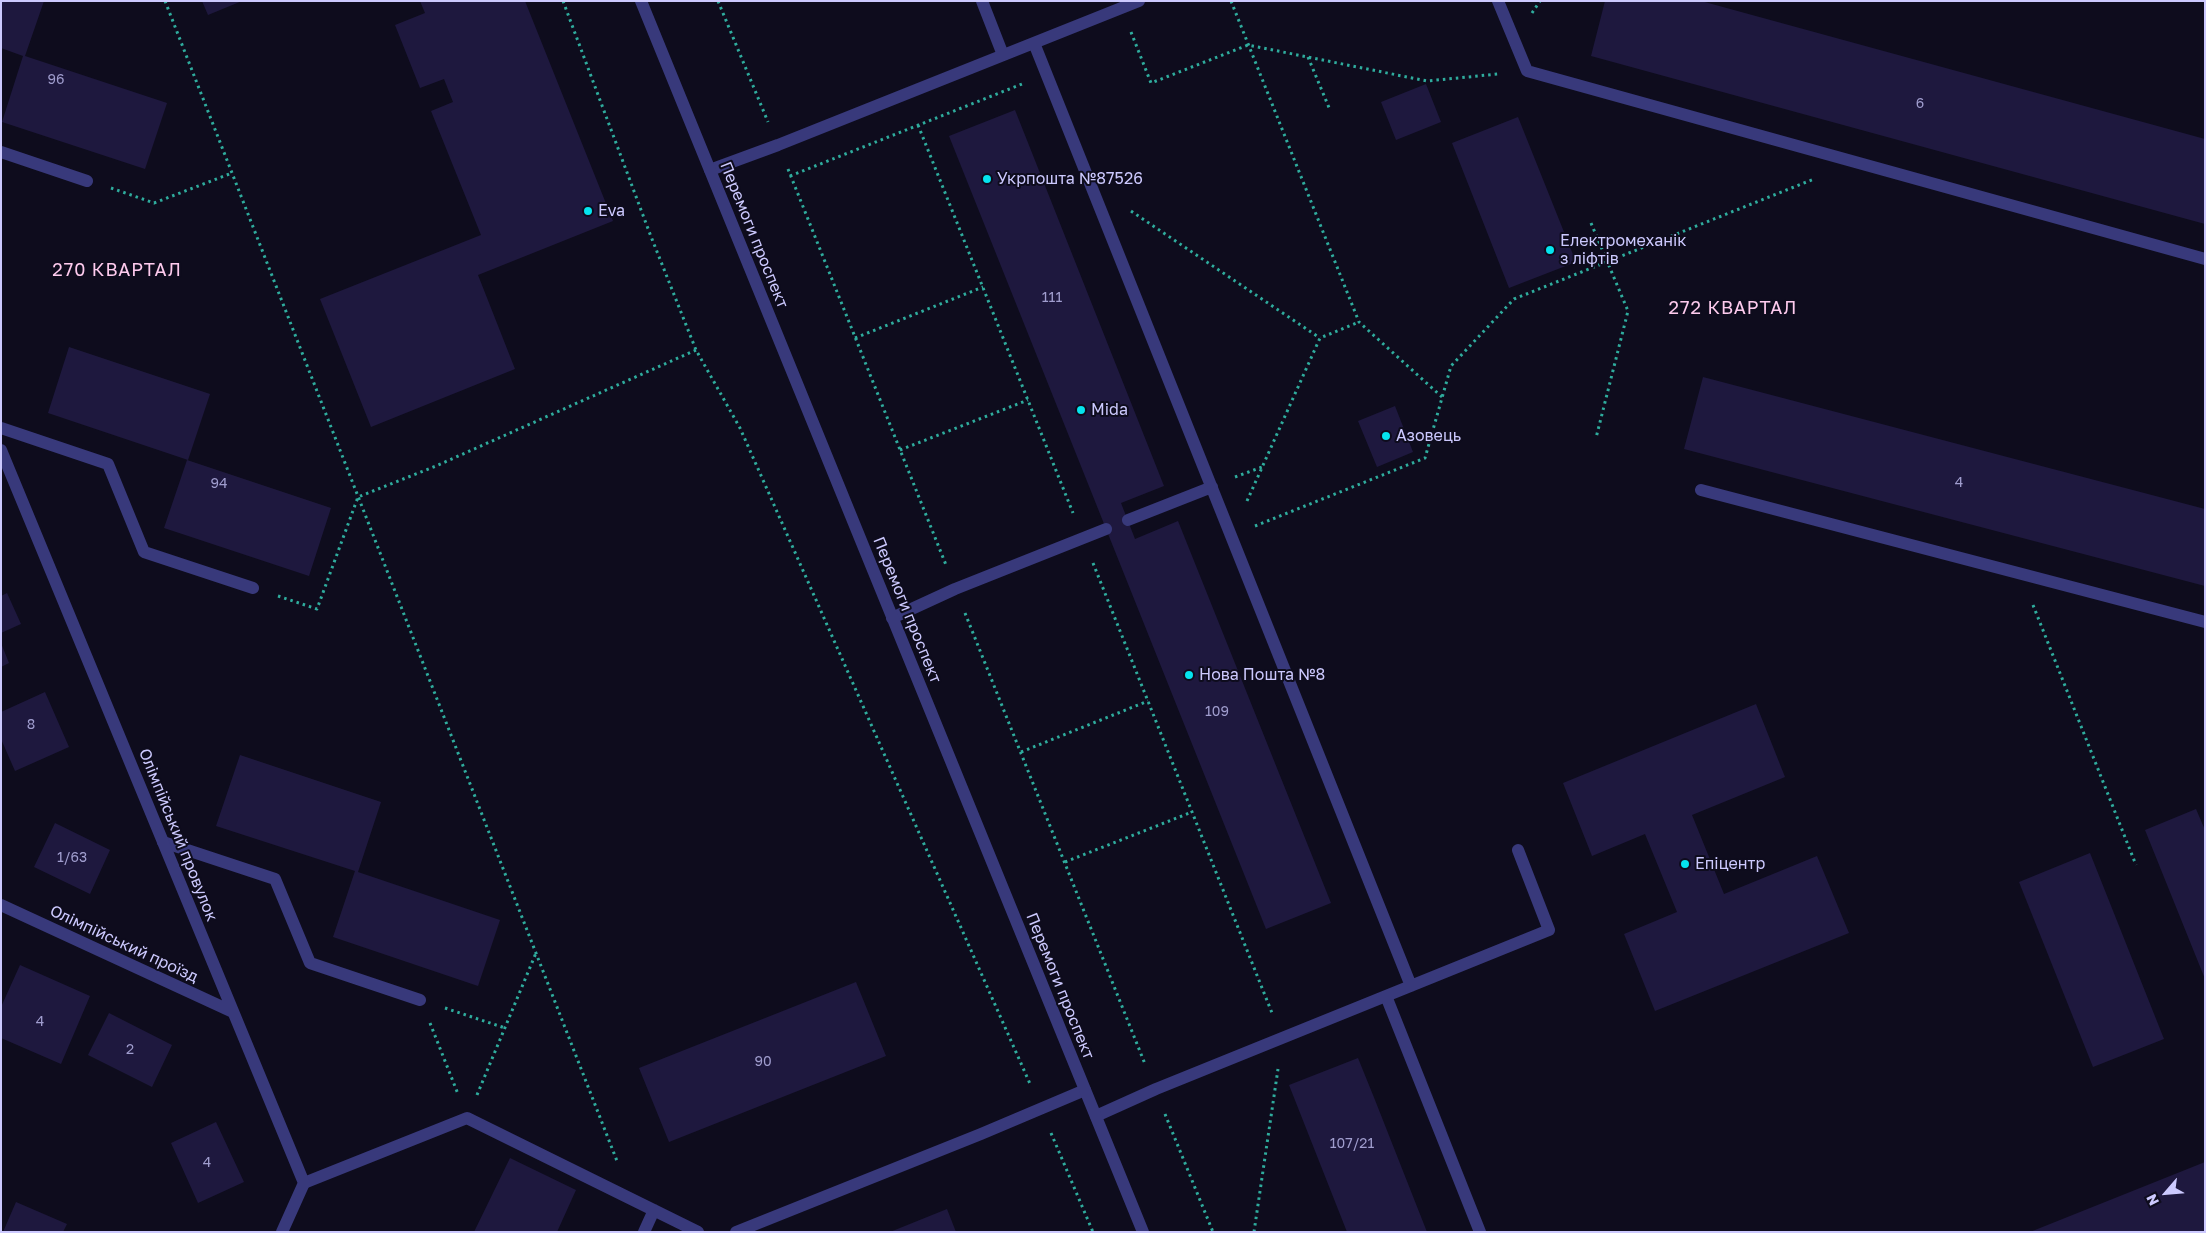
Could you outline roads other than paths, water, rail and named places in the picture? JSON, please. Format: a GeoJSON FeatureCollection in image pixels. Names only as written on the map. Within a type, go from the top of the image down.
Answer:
{"type":"FeatureCollection","features":[{"type":"Feature","properties":{"kind":"street","name":"Перемоги проспект"},"geometry":{"type":"LineString","coordinates":[[642,1],[1143,1232]]}},
{"type":"Feature","properties":{"kind":"street"},"geometry":{"type":"LineString","coordinates":[[982,1],[1003,55]]}},
{"type":"Feature","properties":{"kind":"street"},"geometry":{"type":"LineString","coordinates":[[710,170],[778,145],[1139,1]]}},
{"type":"Feature","properties":{"kind":"street"},"geometry":{"type":"LineString","coordinates":[[1498,1],[1528,71],[2205,259]]}},
{"type":"Feature","properties":{"kind":"street"},"geometry":{"type":"LineString","coordinates":[[1034,43],[1411,986]]}},
{"type":"Feature","properties":{"kind":"street"},"geometry":{"type":"LineString","coordinates":[[1,152],[87,181]]}},
{"type":"Feature","properties":{"kind":"street"},"geometry":{"type":"LineString","coordinates":[[1,428],[108,464],[144,552],[253,588]]}},
{"type":"Feature","properties":{"kind":"street","name":"Олімпійський провулок"},"geometry":{"type":"LineString","coordinates":[[1,450],[304,1183]]}},
{"type":"Feature","properties":{"kind":"street"},"geometry":{"type":"LineString","coordinates":[[1128,520],[1212,487]]}},
{"type":"Feature","properties":{"kind":"street"},"geometry":{"type":"LineString","coordinates":[[1701,490],[2205,622]]}},
{"type":"Feature","properties":{"kind":"street"},"geometry":{"type":"LineString","coordinates":[[892,618],[955,589],[1106,529]]}},
{"type":"Feature","properties":{"kind":"street"},"geometry":{"type":"LineString","coordinates":[[163,842],[275,879],[310,963],[420,1000]]}},
{"type":"Feature","properties":{"kind":"street"},"geometry":{"type":"LineString","coordinates":[[1096,1116],[1156,1089],[1549,930],[1518,850]]}},
{"type":"Feature","properties":{"kind":"street","name":"Олімпійський проїзд"},"geometry":{"type":"LineString","coordinates":[[1,905],[233,1012]]}},
{"type":"Feature","properties":{"kind":"street"},"geometry":{"type":"LineString","coordinates":[[1386,996],[1480,1232]]}},
{"type":"Feature","properties":{"kind":"street"},"geometry":{"type":"LineString","coordinates":[[736,1232],[981,1134],[1085,1090]]}},
{"type":"Feature","properties":{"kind":"street"},"geometry":{"type":"LineString","coordinates":[[282,1232],[304,1183],[467,1118],[698,1232]]}},
{"type":"Feature","properties":{"kind":"street"},"geometry":{"type":"LineString","coordinates":[[644,1232],[654,1210]]}},
{"type":"Feature","properties":{"kind":"place","name":"Укрпошта №87526"},"geometry":{"type":"Point","coordinates":[987,179]}},
{"type":"Feature","properties":{"kind":"place","name":"Eva"},"geometry":{"type":"Point","coordinates":[588,211]}},
{"type":"Feature","properties":{"kind":"place","name":"Електромеханік з ліфтів"},"geometry":{"type":"Point","coordinates":[1550,250]}},
{"type":"Feature","properties":{"kind":"place","name":"Mida"},"geometry":{"type":"Point","coordinates":[1081,410]}},
{"type":"Feature","properties":{"kind":"place","name":"Азовець"},"geometry":{"type":"Point","coordinates":[1386,436]}},
{"type":"Feature","properties":{"kind":"place","name":"Нова Пошта №8"},"geometry":{"type":"Point","coordinates":[1189,675]}},
{"type":"Feature","properties":{"kind":"place","name":"Епіцентр"},"geometry":{"type":"Point","coordinates":[1685,864]}},
{"type":"Feature","properties":{"kind":"district","name":"270 КВАРТАЛ"},"geometry":{"type":"Point","coordinates":[117,270]}},
{"type":"Feature","properties":{"kind":"district","name":"272 КВАРТАЛ"},"geometry":{"type":"Point","coordinates":[1733,308]}}]}
